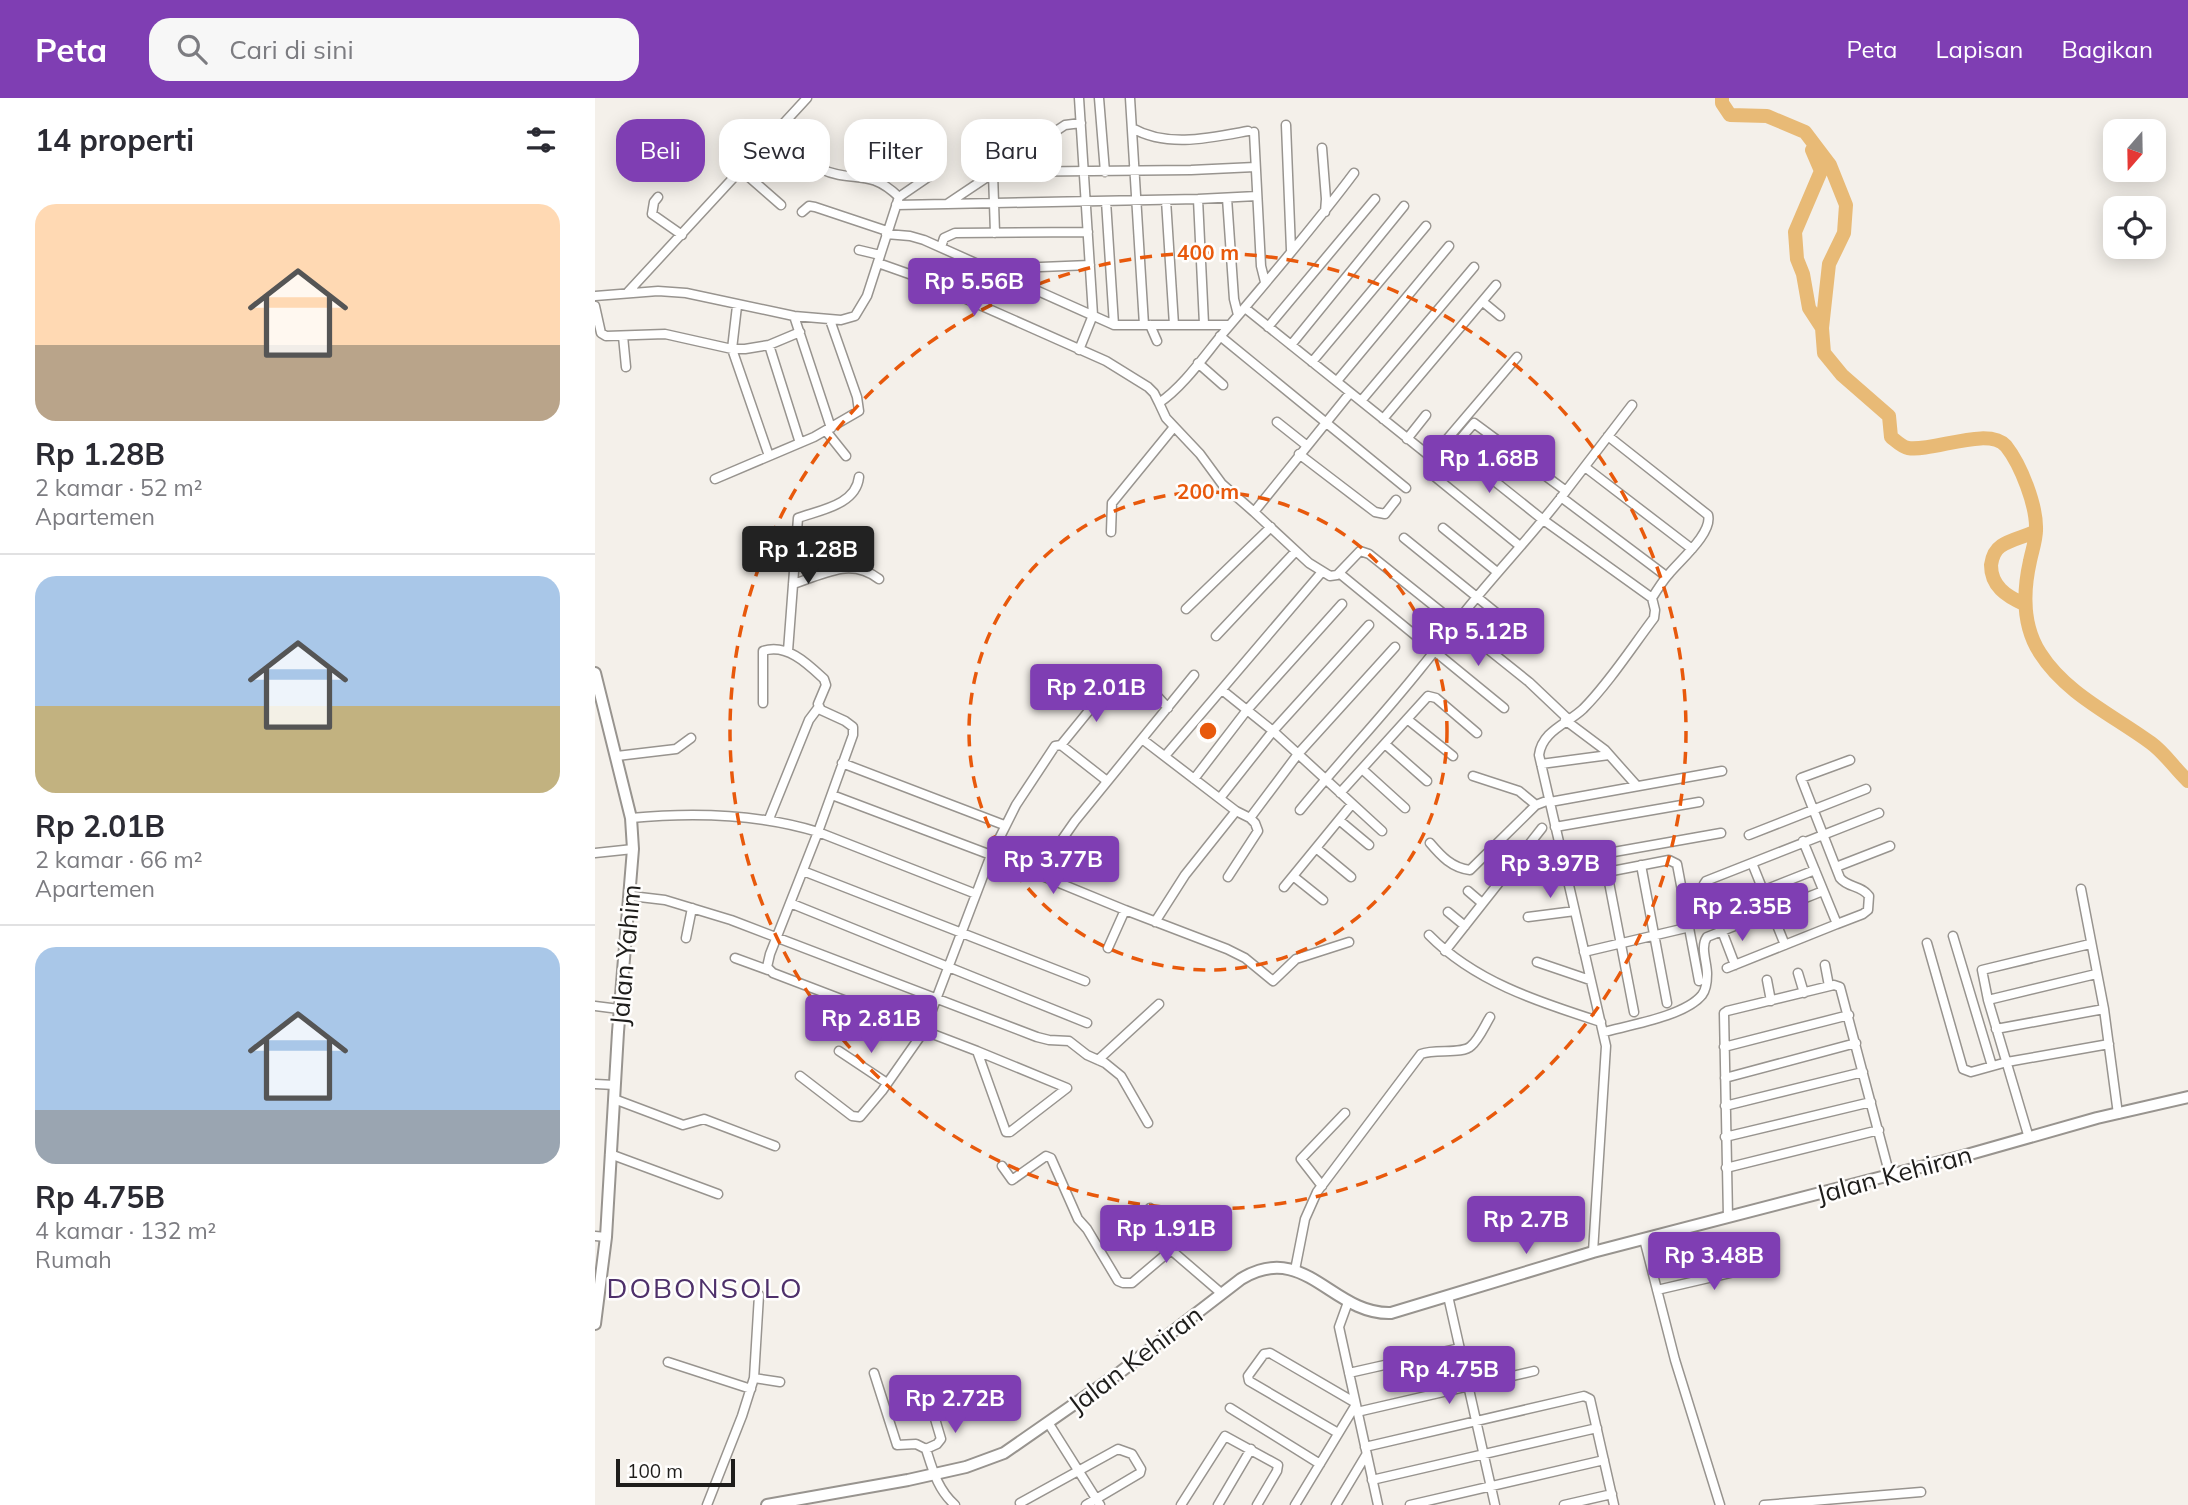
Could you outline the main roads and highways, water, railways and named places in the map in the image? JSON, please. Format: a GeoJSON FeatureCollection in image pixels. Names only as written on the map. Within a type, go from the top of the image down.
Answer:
{"type":"FeatureCollection","features":[{"type":"Feature","properties":{"kind":"waterway"},"geometry":{"type":"LineString","coordinates":[[1722,98],[1722,103],[1730,115],[1767,116],[1805,132],[1830,165],[1846,205],[1844,233],[1829,264],[1822,328],[1824,353],[1842,375],[1889,416],[1891,437],[1904,446],[1919,448],[1987,438],[2006,446],[2027,486],[2036,520],[2025,596],[2027,620],[2034,642],[2063,680],[2091,703],[2156,747],[2188,781]]}},
{"type":"Feature","properties":{"kind":"waterway"},"geometry":{"type":"LineString","coordinates":[[1812,150],[1821,171],[1795,232],[1797,259],[1803,274],[1809,308],[1822,328]]}},
{"type":"Feature","properties":{"kind":"waterway"},"geometry":{"type":"LineString","coordinates":[[2024,604],[2001,589],[1994,579],[1991,565],[1994,554],[2001,546],[2036,531]]}},
{"type":"Feature","properties":{"kind":"district","name":"DOBONSOLO"},"geometry":{"type":"Point","coordinates":[705,1287]}}]}
